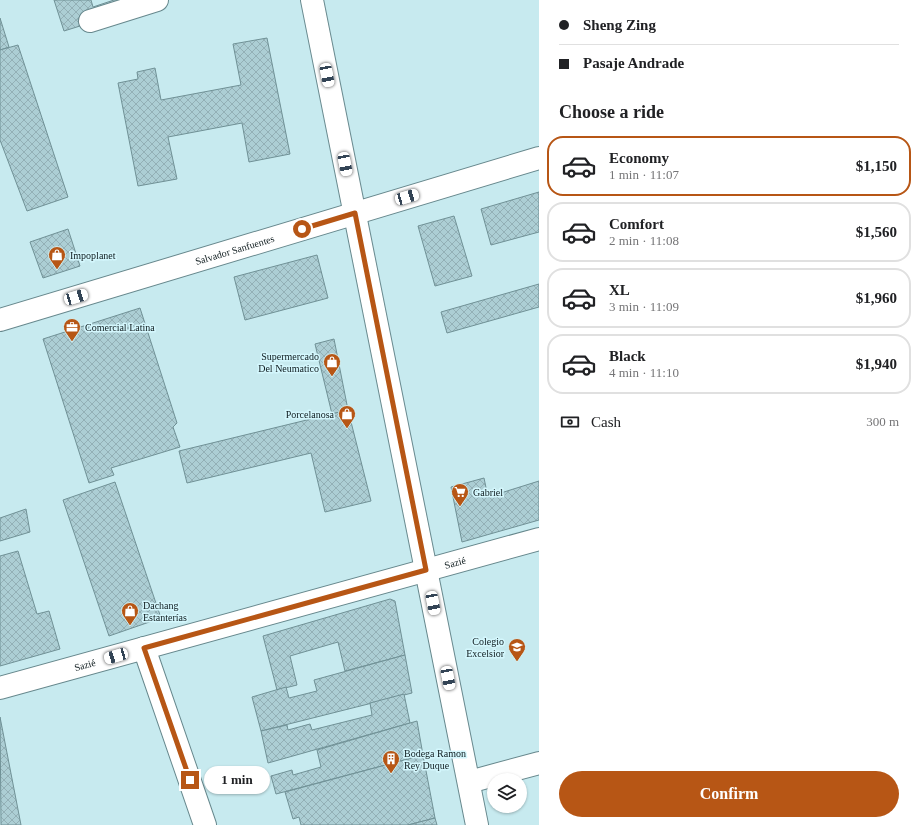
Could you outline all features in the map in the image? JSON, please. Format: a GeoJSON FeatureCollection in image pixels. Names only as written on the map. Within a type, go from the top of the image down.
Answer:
{"type":"FeatureCollection","features":[{"type":"Feature","properties":{"kind":"street"},"geometry":{"type":"LineString","coordinates":[[90,21],[157,0]]}},
{"type":"Feature","properties":{"kind":"street"},"geometry":{"type":"LineString","coordinates":[[312,0],[477,825]]}},
{"type":"Feature","properties":{"kind":"street","name":"Salvador Sanfuentes"},"geometry":{"type":"LineString","coordinates":[[0,320],[539,158]]}},
{"type":"Feature","properties":{"kind":"street","name":"Sazié"},"geometry":{"type":"LineString","coordinates":[[0,688],[539,539]]}},
{"type":"Feature","properties":{"kind":"street"},"geometry":{"type":"LineString","coordinates":[[144,648],[205,825]]}},
{"type":"Feature","properties":{"kind":"street"},"geometry":{"type":"LineString","coordinates":[[469,782],[539,763]]}},
{"type":"Feature","properties":{"kind":"building"},"geometry":{"type":"Polygon","coordinates":[[[54,0],[91,0],[93,7],[114,0],[131,0],[132,2],[78,19],[80,26],[64,31],[54,0]]]}},
{"type":"Feature","properties":{"kind":"building"},"geometry":{"type":"Polygon","coordinates":[[[0,18],[9,47],[0,50],[0,18]]]}},
{"type":"Feature","properties":{"kind":"building"},"geometry":{"type":"Polygon","coordinates":[[[267,38],[290,154],[249,162],[242,123],[168,137],[177,179],[138,186],[118,83],[138,79],[137,72],[155,68],[161,100],[241,85],[233,44],[267,38]]]}},
{"type":"Feature","properties":{"kind":"building"},"geometry":{"type":"Polygon","coordinates":[[[18,45],[68,197],[27,211],[0,140],[0,50],[18,45]]]}},
{"type":"Feature","properties":{"kind":"building"},"geometry":{"type":"Polygon","coordinates":[[[539,192],[539,232],[491,245],[481,209],[539,192]]]}},
{"type":"Feature","properties":{"kind":"building"},"geometry":{"type":"Polygon","coordinates":[[[454,216],[472,276],[435,286],[418,226],[454,216]]]}},
{"type":"Feature","properties":{"kind":"building"},"geometry":{"type":"Polygon","coordinates":[[[68,229],[80,266],[43,278],[30,242],[68,229]]]}},
{"type":"Feature","properties":{"kind":"building"},"geometry":{"type":"Polygon","coordinates":[[[317,255],[328,298],[245,320],[234,277],[317,255]]]}},
{"type":"Feature","properties":{"kind":"building"},"geometry":{"type":"Polygon","coordinates":[[[539,284],[539,307],[447,333],[441,312],[539,284]]]}},
{"type":"Feature","properties":{"kind":"building"},"geometry":{"type":"Polygon","coordinates":[[[140,308],[177,423],[173,427],[180,447],[111,468],[114,475],[89,483],[43,339],[140,308]]]}},
{"type":"Feature","properties":{"kind":"building","name":"Supermercado Del Neumatico"},"geometry":{"type":"Polygon","coordinates":[[[334,339],[348,410],[332,414],[315,344],[334,339]]]}},
{"type":"Feature","properties":{"kind":"building"},"geometry":{"type":"Polygon","coordinates":[[[348,410],[371,501],[325,512],[311,453],[187,483],[179,451],[348,410]]]}},
{"type":"Feature","properties":{"kind":"building"},"geometry":{"type":"Polygon","coordinates":[[[484,478],[488,497],[539,481],[539,520],[462,542],[451,487],[484,478]]]}},
{"type":"Feature","properties":{"kind":"building"},"geometry":{"type":"Polygon","coordinates":[[[115,482],[161,618],[109,636],[63,500],[115,482]]]}},
{"type":"Feature","properties":{"kind":"building"},"geometry":{"type":"Polygon","coordinates":[[[26,509],[30,532],[0,541],[0,518],[26,509]]]}},
{"type":"Feature","properties":{"kind":"building"},"geometry":{"type":"Polygon","coordinates":[[[18,551],[37,614],[49,611],[60,649],[0,666],[0,556],[18,551]]]}},
{"type":"Feature","properties":{"kind":"building"},"geometry":{"type":"Polygon","coordinates":[[[390,599],[395,601],[405,655],[345,671],[338,642],[290,656],[297,685],[277,690],[263,636],[390,599]]]}},
{"type":"Feature","properties":{"kind":"building"},"geometry":{"type":"Polygon","coordinates":[[[405,655],[412,693],[261,731],[252,697],[286,687],[289,698],[317,691],[314,680],[405,655]]]}},
{"type":"Feature","properties":{"kind":"building"},"geometry":{"type":"Polygon","coordinates":[[[404,694],[410,723],[268,763],[261,731],[287,725],[288,730],[310,724],[312,730],[372,715],[370,703],[404,694]]]}},
{"type":"Feature","properties":{"kind":"building"},"geometry":{"type":"Polygon","coordinates":[[[0,717],[21,825],[1,825],[0,717]]]}},
{"type":"Feature","properties":{"kind":"building"},"geometry":{"type":"Polygon","coordinates":[[[417,721],[423,755],[276,794],[271,776],[292,770],[293,775],[321,767],[317,750],[417,721]]]}},
{"type":"Feature","properties":{"kind":"building","name":"Bodega Ramon Rey Duque"},"geometry":{"type":"Polygon","coordinates":[[[423,755],[435,818],[408,825],[301,825],[299,817],[293,819],[285,792],[423,755]]]}},
{"type":"Feature","properties":{"kind":"building"},"geometry":{"type":"Polygon","coordinates":[[[435,818],[437,825],[408,825],[435,818]]]}},
{"type":"Feature","properties":{"kind":"place","name":"Impoplanet"},"geometry":{"type":"Point","coordinates":[57,270]}},
{"type":"Feature","properties":{"kind":"place","name":"Comercial Latina"},"geometry":{"type":"Point","coordinates":[72,342]}},
{"type":"Feature","properties":{"kind":"place","name":"Supermercado Del Neumatico"},"geometry":{"type":"Point","coordinates":[332,377]}},
{"type":"Feature","properties":{"kind":"place","name":"Porcelanosa"},"geometry":{"type":"Point","coordinates":[347,429]}},
{"type":"Feature","properties":{"kind":"place","name":"Gabriel"},"geometry":{"type":"Point","coordinates":[460,507]}},
{"type":"Feature","properties":{"kind":"place","name":"Dachang Estanterías"},"geometry":{"type":"Point","coordinates":[130,626]}},
{"type":"Feature","properties":{"kind":"place","name":"Colegio Excelsior"},"geometry":{"type":"Point","coordinates":[517,662]}},
{"type":"Feature","properties":{"kind":"place","name":"Bodega Ramon Rey Duque"},"geometry":{"type":"Point","coordinates":[391,774]}},
{"type":"Feature","properties":{"kind":"route"},"geometry":{"type":"LineString","coordinates":[[190,780],[144,648],[426,570],[355,213],[302,229]]}}]}
